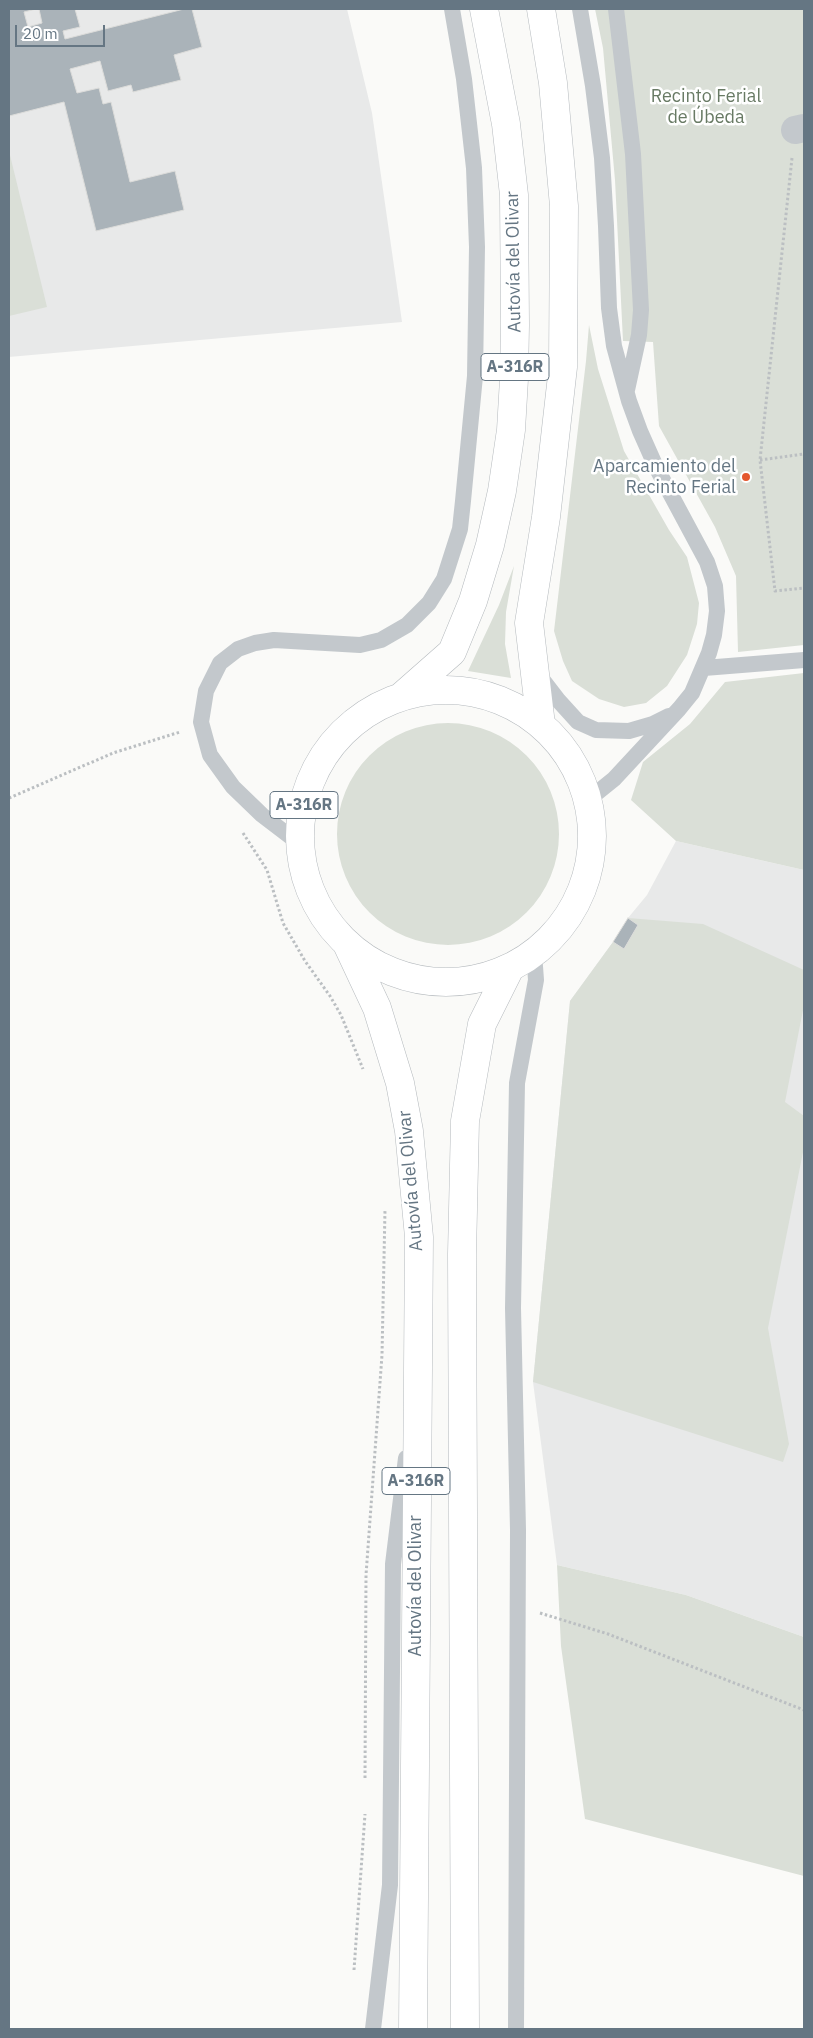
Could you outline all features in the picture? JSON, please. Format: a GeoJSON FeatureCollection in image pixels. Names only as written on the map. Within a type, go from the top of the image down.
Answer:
{"type":"FeatureCollection","features":[{"type":"Feature","properties":{"kind":"highway","name":"Autovía del Olivar"},"geometry":{"type":"LineString","coordinates":[[401,696],[452,652],[473,600],[492,536],[502,490],[511,430],[515,325],[514,195],[506,124],[484,9]]}},
{"type":"Feature","properties":{"kind":"highway","name":"A-316R"},"geometry":{"type":"LineString","coordinates":[[540,9],[553,83],[564,206],[563,367],[546,517],[529,623],[541,725]]}},
{"type":"Feature","properties":{"kind":"highway","name":"A-316R"},"geometry":{"type":"LineString","coordinates":[[445,689],[475,692],[504,701],[541,725],[557,741],[581,779],[588,800],[592,825],[592,845],[584,884],[572,910],[545,944],[510,968],[475,980],[450,982],[425,981],[401,975],[378,966],[347,944],[329,923],[314,899],[305,872],[300,844],[307,792],[321,760],[342,732],[370,711],[401,696],[416,692],[445,689]]}},
{"type":"Feature","properties":{"kind":"highway","name":"Autovía del Olivar"},"geometry":{"type":"LineString","coordinates":[[347,944],[377,1008],[400,1083],[409,1131],[419,1238],[413,2029]]}},
{"type":"Feature","properties":{"kind":"highway","name":"A-316R"},"geometry":{"type":"LineString","coordinates":[[464,2029],[462,1254],[465,1121],[482,1024],[510,968]]}},
{"type":"Feature","properties":{"kind":"lane"},"geometry":{"type":"LineString","coordinates":[[300,844],[262,815],[233,787],[210,755],[201,722],[206,691],[220,663],[238,649],[255,643],[274,640],[360,645],[381,640],[407,625],[429,604],[444,579],[460,529],[464,491],[475,376],[477,247],[474,168],[464,79],[452,9]]}},
{"type":"Feature","properties":{"kind":"lane"},"geometry":{"type":"LineString","coordinates":[[580,9],[601,149],[614,346],[626,392],[647,448],[707,562],[717,599],[712,645],[704,668],[692,692],[679,709],[614,779],[588,800]]}},
{"type":"Feature","properties":{"kind":"lane"},"geometry":{"type":"LineString","coordinates":[[616,9],[633,154],[641,310],[639,335],[626,392]]}},
{"type":"Feature","properties":{"kind":"lane"},"geometry":{"type":"LineString","coordinates":[[704,668],[804,660]]}},
{"type":"Feature","properties":{"kind":"lane"},"geometry":{"type":"LineString","coordinates":[[533,668],[578,722],[596,730],[618,732],[639,728],[665,718],[679,709]]}},
{"type":"Feature","properties":{"kind":"lane"},"geometry":{"type":"LineString","coordinates":[[516,2029],[518,1530],[513,1308],[517,1083],[536,980],[534,953]]}},
{"type":"Feature","properties":{"kind":"lane"},"geometry":{"type":"LineString","coordinates":[[373,2029],[390,1885],[393,1564],[417,1371]]}},
{"type":"Feature","properties":{"kind":"path"},"geometry":{"type":"LineString","coordinates":[[800,129],[760,460],[775,590],[804,588]]}},
{"type":"Feature","properties":{"kind":"path"},"geometry":{"type":"LineString","coordinates":[[760,460],[804,454]]}},
{"type":"Feature","properties":{"kind":"path"},"geometry":{"type":"LineString","coordinates":[[9,798],[113,753],[180,732],[201,722]]}},
{"type":"Feature","properties":{"kind":"path"},"geometry":{"type":"LineString","coordinates":[[518,1606],[608,1634],[804,1710]]}},
{"type":"Feature","properties":{"kind":"shaded area"},"geometry":{"type":"Polygon","coordinates":[[[9,9],[347,9],[372,113],[402,322],[9,357],[9,9]]]}},
{"type":"Feature","properties":{"kind":"shaded area"},"geometry":{"type":"Polygon","coordinates":[[[676,841],[804,870],[804,1637],[686,1595],[557,1565],[533,1382],[570,1001],[613,942],[624,949],[638,925],[628,918],[647,895],[676,841]]]}},
{"type":"Feature","properties":{"kind":"green space","name":"Recinto Ferial de Úbeda"},"geometry":{"type":"Polygon","coordinates":[[[595,9],[804,9],[804,645],[738,652],[736,576],[715,527],[659,426],[653,342],[623,341],[615,180],[603,48],[595,9]]]}},
{"type":"Feature","properties":{"kind":"green space"},"geometry":{"type":"Polygon","coordinates":[[[9,151],[47,307],[9,316],[9,151]]]}},
{"type":"Feature","properties":{"kind":"green space"},"geometry":{"type":"Polygon","coordinates":[[[589,325],[598,369],[624,451],[669,530],[687,557],[699,603],[697,624],[687,655],[667,686],[646,703],[624,707],[599,699],[572,681],[563,661],[554,631],[589,325]]]}},
{"type":"Feature","properties":{"kind":"green space"},"geometry":{"type":"Polygon","coordinates":[[[514,566],[506,612],[505,644],[511,678],[468,671],[499,605],[514,566]]]}},
{"type":"Feature","properties":{"kind":"green space"},"geometry":{"type":"Polygon","coordinates":[[[804,673],[804,870],[676,841],[631,800],[643,762],[690,724],[725,682],[804,673]]]}},
{"type":"Feature","properties":{"kind":"green space"},"geometry":{"type":"Polygon","coordinates":[[[448,723],[470,725],[490,731],[518,748],[534,764],[551,792],[557,812],[559,834],[557,856],[551,876],[534,904],[518,920],[490,937],[470,943],[448,945],[426,943],[406,937],[378,920],[362,904],[345,876],[339,856],[337,834],[339,812],[345,792],[362,764],[378,748],[406,731],[426,725],[448,723]]]}},
{"type":"Feature","properties":{"kind":"green space"},"geometry":{"type":"Polygon","coordinates":[[[628,918],[703,924],[804,970],[804,1005],[785,1102],[804,1116],[804,1147],[768,1328],[789,1444],[783,1462],[533,1382],[570,1001],[613,942],[624,949],[638,925],[628,918]]]}},
{"type":"Feature","properties":{"kind":"green space"},"geometry":{"type":"Polygon","coordinates":[[[557,1565],[686,1595],[804,1637],[804,1876],[585,1819],[561,1646],[557,1565]]]}},
{"type":"Feature","properties":{"kind":"building"},"geometry":{"type":"Polygon","coordinates":[[[9,9],[36,9],[24,12],[28,27],[42,23],[39,9],[75,9],[80,27],[63,31],[65,39],[184,9],[192,9],[202,47],[174,55],[181,80],[133,92],[131,85],[108,91],[100,61],[70,69],[77,93],[99,88],[103,104],[111,102],[130,182],[175,171],[184,210],[96,231],[64,102],[9,116],[9,9]]]}},
{"type":"Feature","properties":{"kind":"building"},"geometry":{"type":"Polygon","coordinates":[[[628,918],[638,925],[624,949],[613,942],[628,918]]]}},
{"type":"Feature","properties":{"kind":"place","name":"Aparcamiento del Recinto Ferial"},"geometry":{"type":"Point","coordinates":[746,477]}}]}
